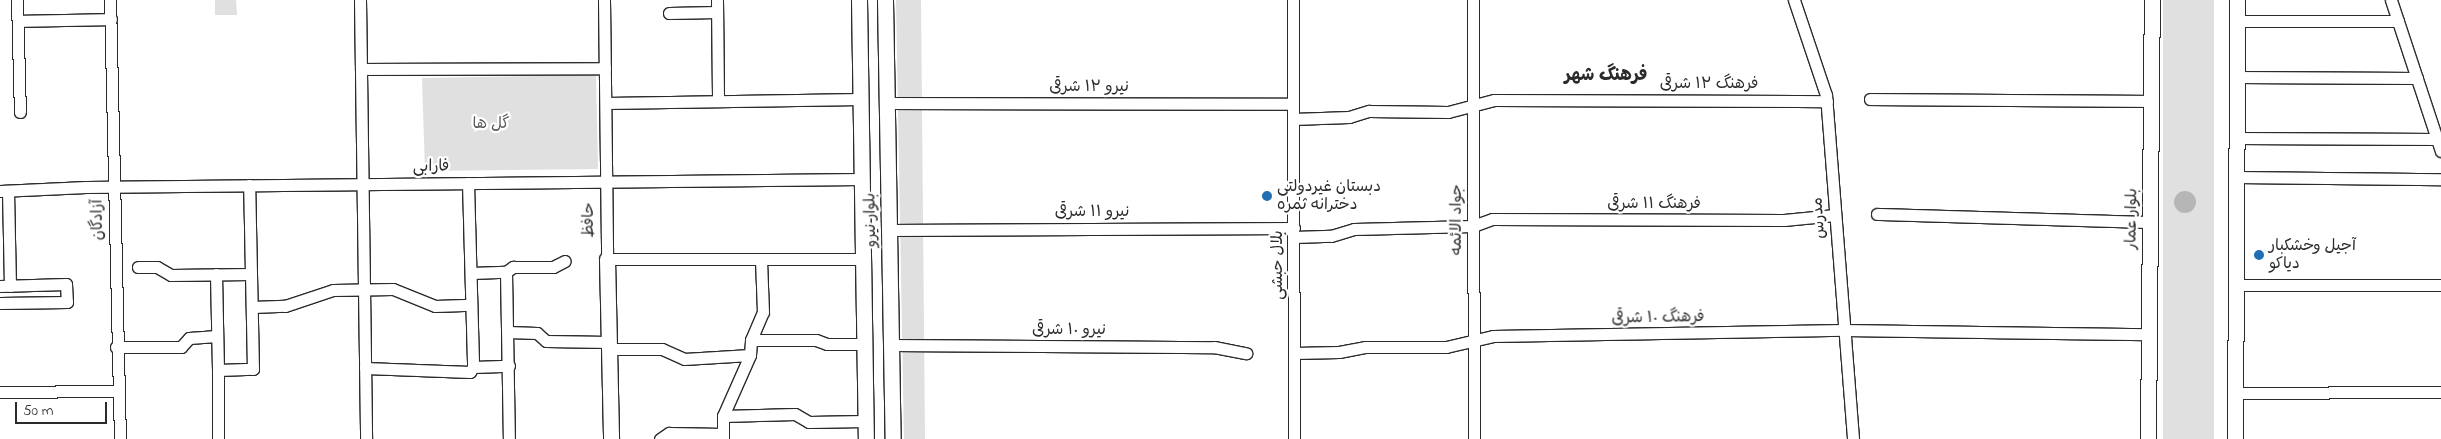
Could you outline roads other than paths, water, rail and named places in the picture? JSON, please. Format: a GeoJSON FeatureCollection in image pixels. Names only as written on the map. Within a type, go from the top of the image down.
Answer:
{"type":"FeatureCollection","features":[{"type":"Feature","properties":{"kind":"street"},"geometry":{"type":"LineString","coordinates":[[17,0],[20,112]]}},
{"type":"Feature","properties":{"kind":"street","name":"آزادگان"},"geometry":{"type":"LineString","coordinates":[[110,0],[117,391],[120,439]]}},
{"type":"Feature","properties":{"kind":"street"},"geometry":{"type":"LineString","coordinates":[[360,0],[366,439]]}},
{"type":"Feature","properties":{"kind":"street","name":"حافظ"},"geometry":{"type":"LineString","coordinates":[[604,0],[610,439]]}},
{"type":"Feature","properties":{"kind":"street","name":"بلوار نیرو"},"geometry":{"type":"LineString","coordinates":[[859,0],[866,439]]}},
{"type":"Feature","properties":{"kind":"street","name":"بلوار نیرو"},"geometry":{"type":"LineString","coordinates":[[885,0],[893,439]]}},
{"type":"Feature","properties":{"kind":"street","name":"بلال حبشی"},"geometry":{"type":"LineString","coordinates":[[1293,0],[1294,439]]}},
{"type":"Feature","properties":{"kind":"street","name":"جواد الائمه"},"geometry":{"type":"LineString","coordinates":[[1473,0],[1474,439]]}},
{"type":"Feature","properties":{"kind":"street","name":"مدرس"},"geometry":{"type":"LineString","coordinates":[[1794,0],[1827,101],[1853,439]]}},
{"type":"Feature","properties":{"kind":"street","name":"بلوار عمار"},"geometry":{"type":"LineString","coordinates":[[2148,439],[2152,0]]}},
{"type":"Feature","properties":{"kind":"street"},"geometry":{"type":"LineString","coordinates":[[2235,439],[2237,0]]}},
{"type":"Feature","properties":{"kind":"street"},"geometry":{"type":"LineString","coordinates":[[2236,138],[2439,145],[2391,0]]}},
{"type":"Feature","properties":{"kind":"street"},"geometry":{"type":"LineString","coordinates":[[669,13],[717,6],[718,101]]}},
{"type":"Feature","properties":{"kind":"street"},"geometry":{"type":"LineString","coordinates":[[18,21],[111,19]]}},
{"type":"Feature","properties":{"kind":"street"},"geometry":{"type":"LineString","coordinates":[[2237,21],[2398,21]]}},
{"type":"Feature","properties":{"kind":"street"},"geometry":{"type":"LineString","coordinates":[[361,69],[605,68]]}},
{"type":"Feature","properties":{"kind":"street"},"geometry":{"type":"LineString","coordinates":[[2236,78],[2417,78]]}},
{"type":"Feature","properties":{"kind":"street"},"geometry":{"type":"LineString","coordinates":[[606,103],[860,98]]}},
{"type":"Feature","properties":{"kind":"street"},"geometry":{"type":"LineString","coordinates":[[1870,99],[2151,101]]}},
{"type":"Feature","properties":{"kind":"street","name":"فرهنگ ۱۲ شرقی"},"geometry":{"type":"LineString","coordinates":[[1294,118],[1349,117],[1369,111],[1448,112],[1494,100],[1827,101]]}},
{"type":"Feature","properties":{"kind":"street","name":"نیرو ۱۲ شرقی"},"geometry":{"type":"LineString","coordinates":[[886,103],[1292,104]]}},
{"type":"Feature","properties":{"kind":"street"},"geometry":{"type":"LineString","coordinates":[[2236,177],[2441,179]]}},
{"type":"Feature","properties":{"kind":"street","name":"فارابی"},"geometry":{"type":"LineString","coordinates":[[4,191],[249,185],[862,179]]}},
{"type":"Feature","properties":{"kind":"street"},"geometry":{"type":"LineString","coordinates":[[365,368],[470,372],[473,367],[468,183]]}},
{"type":"Feature","properties":{"kind":"street"},"geometry":{"type":"LineString","coordinates":[[218,370],[253,369],[249,185]]}},
{"type":"Feature","properties":{"kind":"street"},"geometry":{"type":"LineString","coordinates":[[0,303],[67,302],[66,284],[5,286],[4,191]]}},
{"type":"Feature","properties":{"kind":"street"},"geometry":{"type":"LineString","coordinates":[[1877,214],[2150,222]]}},
{"type":"Feature","properties":{"kind":"street","name":"فرهنگ ۱۱ شرقی"},"geometry":{"type":"LineString","coordinates":[[1294,232],[1331,236],[1354,229],[1473,226],[1492,219],[1784,220],[1836,215]]}},
{"type":"Feature","properties":{"kind":"street","name":"نیرو ۱۱ شرقی"},"geometry":{"type":"LineString","coordinates":[[889,230],[1294,232]]}},
{"type":"Feature","properties":{"kind":"street"},"geometry":{"type":"LineString","coordinates":[[607,259],[863,259]]}},
{"type":"Feature","properties":{"kind":"street"},"geometry":{"type":"LineString","coordinates":[[660,439],[669,433],[723,436],[723,416],[750,355],[751,340],[763,312],[762,260]]}},
{"type":"Feature","properties":{"kind":"street"},"geometry":{"type":"LineString","coordinates":[[471,273],[506,272],[513,267],[553,267],[565,261]]}},
{"type":"Feature","properties":{"kind":"street"},"geometry":{"type":"LineString","coordinates":[[138,267],[157,267],[172,275],[251,274]]}},
{"type":"Feature","properties":{"kind":"street"},"geometry":{"type":"LineString","coordinates":[[506,272],[510,439]]}},
{"type":"Feature","properties":{"kind":"street"},"geometry":{"type":"LineString","coordinates":[[216,274],[218,439]]}},
{"type":"Feature","properties":{"kind":"street"},"geometry":{"type":"LineString","coordinates":[[2236,285],[2441,285]]}},
{"type":"Feature","properties":{"kind":"street"},"geometry":{"type":"LineString","coordinates":[[252,307],[285,306],[333,290],[364,289],[393,289],[435,306],[472,305]]}},
{"type":"Feature","properties":{"kind":"street","name":"فرهنگ ۱۰ شرقی"},"geometry":{"type":"LineString","coordinates":[[1294,353],[1339,352],[1364,346],[1446,347],[1493,336],[1844,330],[2149,334]]}},
{"type":"Feature","properties":{"kind":"street"},"geometry":{"type":"LineString","coordinates":[[508,332],[537,333],[546,341],[662,349],[684,359],[750,355]]}},
{"type":"Feature","properties":{"kind":"street"},"geometry":{"type":"LineString","coordinates":[[116,347],[181,347],[189,338],[217,336]]}},
{"type":"Feature","properties":{"kind":"street"},"geometry":{"type":"LineString","coordinates":[[751,340],[816,340],[827,344],[864,344]]}},
{"type":"Feature","properties":{"kind":"street","name":"نیرو ۱۰ شرقی"},"geometry":{"type":"LineString","coordinates":[[891,345],[1214,347],[1246,353]]}},
{"type":"Feature","properties":{"kind":"street"},"geometry":{"type":"LineString","coordinates":[[473,367],[509,366]]}},
{"type":"Feature","properties":{"kind":"street"},"geometry":{"type":"LineString","coordinates":[[0,392],[117,391]]}},
{"type":"Feature","properties":{"kind":"street"},"geometry":{"type":"LineString","coordinates":[[2235,393],[2441,392]]}},
{"type":"Feature","properties":{"kind":"street"},"geometry":{"type":"LineString","coordinates":[[723,416],[795,414],[809,422],[865,421]]}},
{"type":"Feature","properties":{"kind":"place","name":"دبستان غیردولتی دخترانه ثمره"},"geometry":{"type":"Point","coordinates":[1267,196]}},
{"type":"Feature","properties":{"kind":"place","name":"آجیل وخشکبار دیاکو"},"geometry":{"type":"Point","coordinates":[2259,255]}},
{"type":"Feature","properties":{"kind":"district","name":"فرهنگ شهر"},"geometry":{"type":"Point","coordinates":[1606,76]}},
{"type":"Feature","properties":{"kind":"park label","name":"گل ها"},"geometry":{"type":"Point","coordinates":[491,124]}}]}
